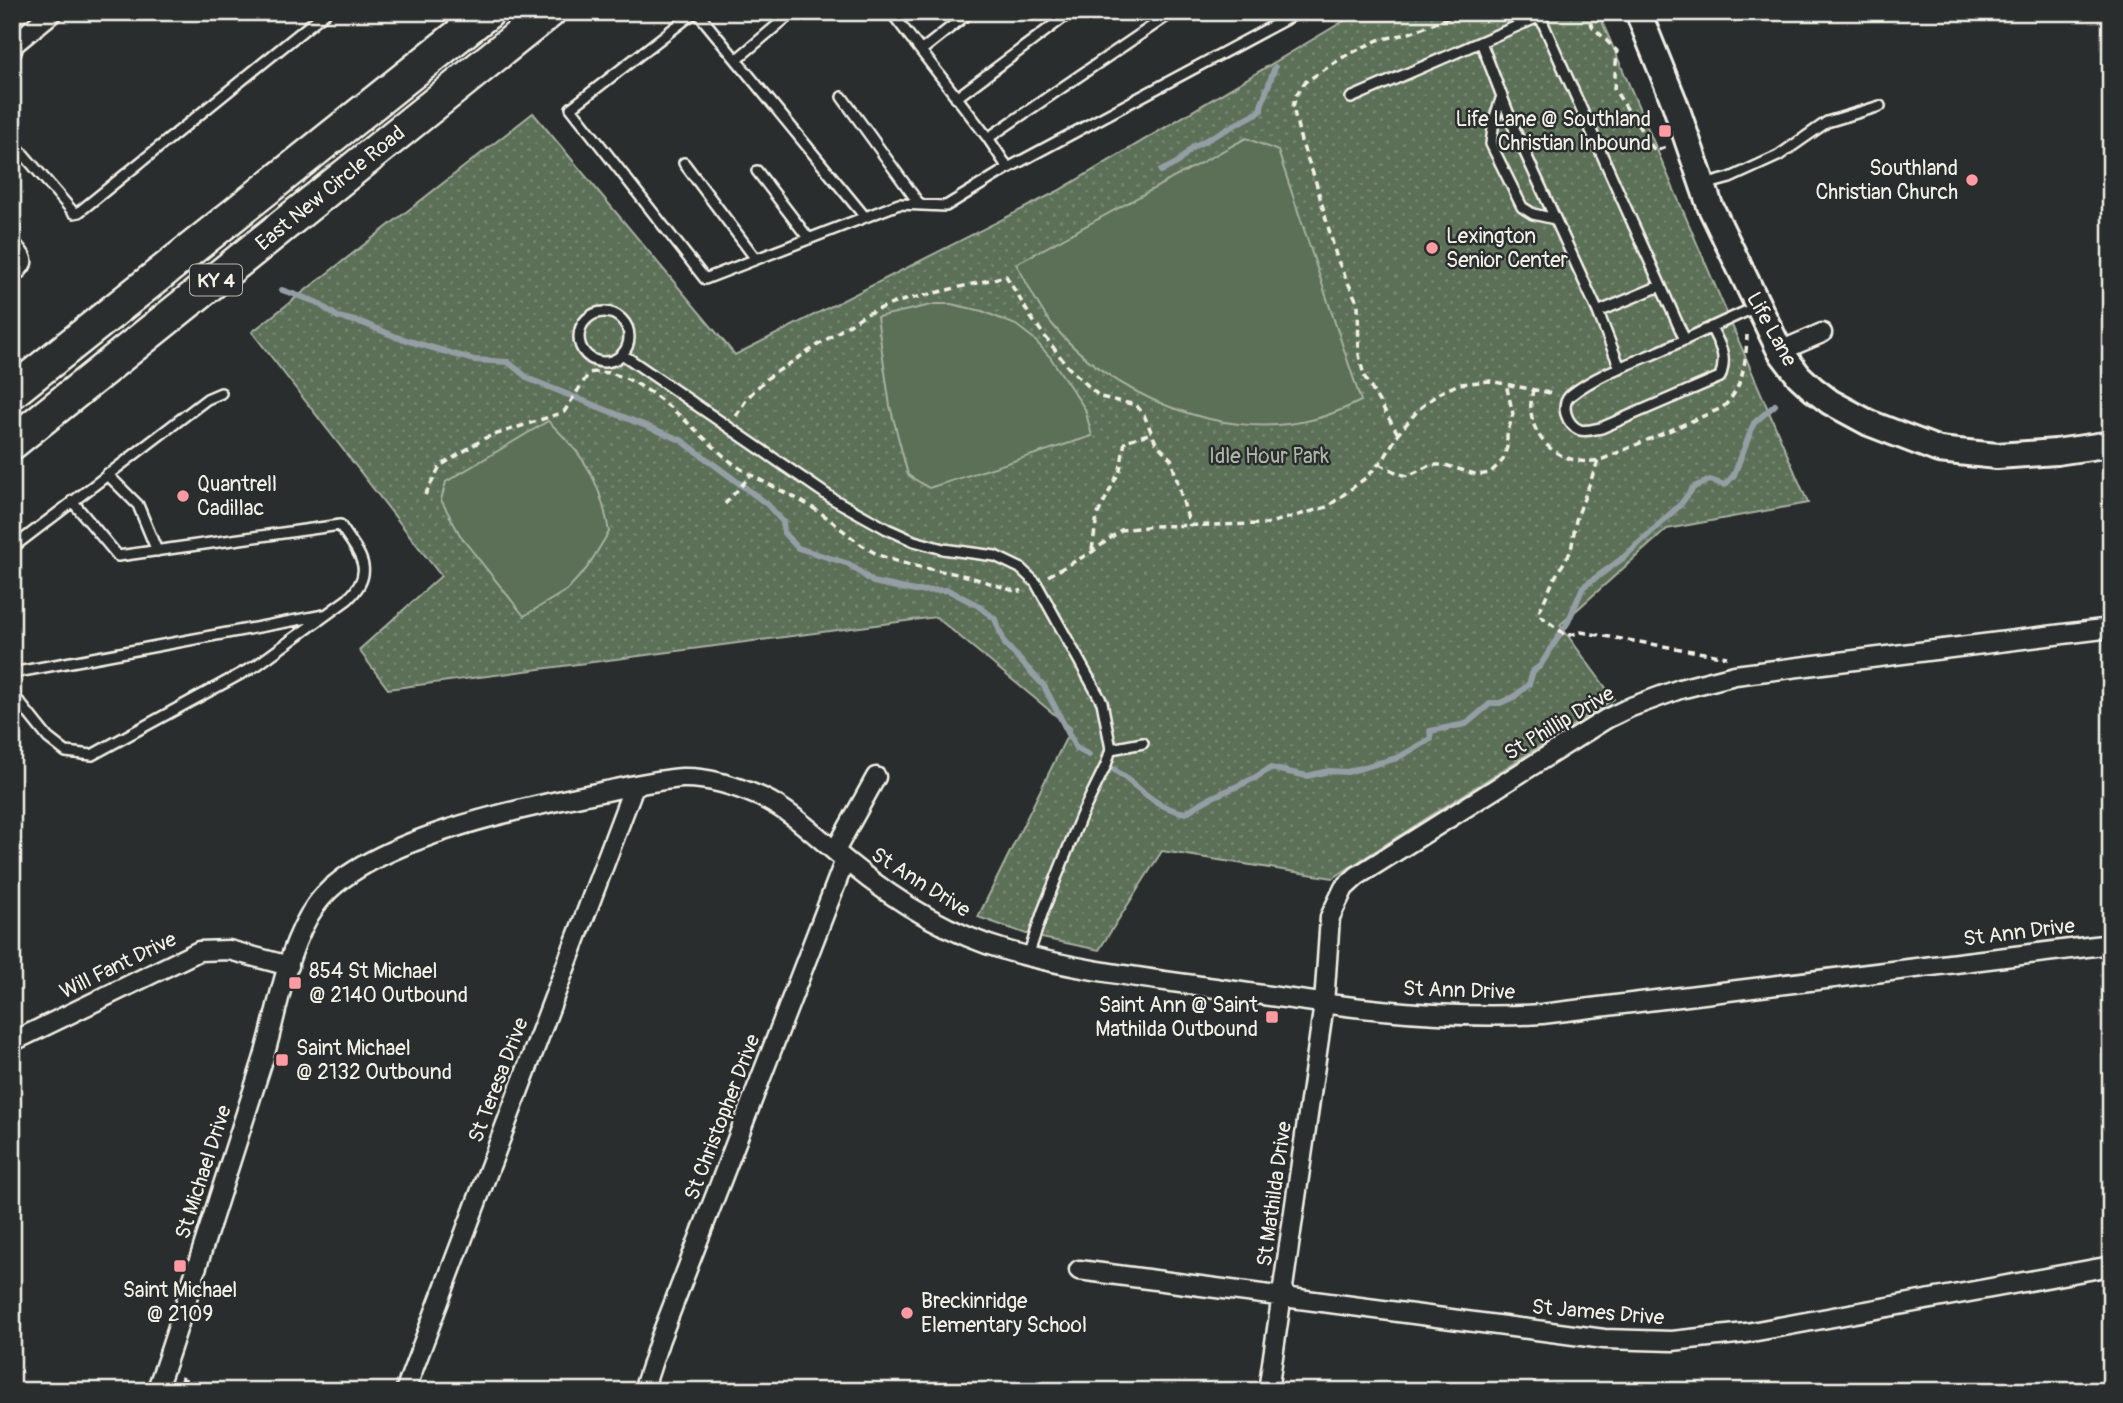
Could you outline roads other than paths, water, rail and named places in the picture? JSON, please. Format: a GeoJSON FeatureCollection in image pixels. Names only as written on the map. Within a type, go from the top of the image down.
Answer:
{"type":"FeatureCollection","features":[{"type":"Feature","properties":{"kind":"highway","name":"East New Circle Road"},"geometry":{"type":"LineString","coordinates":[[12,392],[488,12]]}},
{"type":"Feature","properties":{"kind":"highway","name":"East New Circle Road"},"geometry":{"type":"LineString","coordinates":[[12,443],[549,12]]}},
{"type":"Feature","properties":{"kind":"street"},"geometry":{"type":"LineString","coordinates":[[13,45],[53,12]]}},
{"type":"Feature","properties":{"kind":"street","name":"Life Lane"},"geometry":{"type":"LineString","coordinates":[[1638,12],[1675,104],[1710,206],[1780,351],[1799,376],[1829,402],[1869,423],[1940,450],[1997,456],[2056,452],[2111,444]]}},
{"type":"Feature","properties":{"kind":"street"},"geometry":{"type":"LineString","coordinates":[[1780,351],[1822,333]]}},
{"type":"Feature","properties":{"kind":"street","name":"St Phillip Drive"},"geometry":{"type":"LineString","coordinates":[[1324,1004],[1330,917],[1344,888],[1357,876],[1606,719],[1631,707],[1680,689],[1748,674],[2111,628]]}},
{"type":"Feature","properties":{"kind":"street"},"geometry":{"type":"LineString","coordinates":[[840,855],[876,777]]}},
{"type":"Feature","properties":{"kind":"street","name":"St Ann Drive"},"geometry":{"type":"LineString","coordinates":[[289,966],[307,919],[318,901],[342,878],[363,866],[474,821],[634,786],[684,778],[711,780],[765,799],[791,815],[872,881],[935,921],[980,942],[1060,965],[1324,1004],[1432,1015],[1542,1014],[2111,944]]}},
{"type":"Feature","properties":{"kind":"street","name":"St Teresa Drive"},"geometry":{"type":"LineString","coordinates":[[405,1391],[634,786]]}},
{"type":"Feature","properties":{"kind":"street","name":"St Christopher Drive"},"geometry":{"type":"LineString","coordinates":[[643,1391],[840,855]]}},
{"type":"Feature","properties":{"kind":"street","name":"Will Fant Drive"},"geometry":{"type":"LineString","coordinates":[[12,1042],[200,951],[229,950],[289,966]]}},
{"type":"Feature","properties":{"kind":"street","name":"St Michael Drive"},"geometry":{"type":"LineString","coordinates":[[156,1391],[264,1055],[289,966]]}},
{"type":"Feature","properties":{"kind":"street","name":"St Mathilda Drive"},"geometry":{"type":"LineString","coordinates":[[1268,1391],[1324,1004]]}},
{"type":"Feature","properties":{"kind":"street","name":"St James Drive"},"geometry":{"type":"LineString","coordinates":[[1079,1270],[1604,1339],[1672,1341],[1746,1333],[2111,1266]]}},
{"type":"Feature","properties":{"kind":"lane"},"geometry":{"type":"LineString","coordinates":[[12,141],[74,213],[79,212],[326,12]]}},
{"type":"Feature","properties":{"kind":"lane"},"geometry":{"type":"LineString","coordinates":[[865,217],[696,12],[571,108],[705,279],[899,204],[946,206],[1008,168],[1299,12]]}},
{"type":"Feature","properties":{"kind":"lane"},"geometry":{"type":"LineString","coordinates":[[737,59],[793,12]]}},
{"type":"Feature","properties":{"kind":"lane"},"geometry":{"type":"LineString","coordinates":[[891,12],[1008,168]]}},
{"type":"Feature","properties":{"kind":"lane"},"geometry":{"type":"LineString","coordinates":[[922,50],[970,12]]}},
{"type":"Feature","properties":{"kind":"lane"},"geometry":{"type":"LineString","coordinates":[[957,98],[1071,12]]}},
{"type":"Feature","properties":{"kind":"lane"},"geometry":{"type":"LineString","coordinates":[[988,138],[1173,12]]}},
{"type":"Feature","properties":{"kind":"lane"},"geometry":{"type":"LineString","coordinates":[[1351,98],[1538,17],[1685,340]]}},
{"type":"Feature","properties":{"kind":"lane"},"geometry":{"type":"LineString","coordinates":[[1480,42],[1620,368]]}},
{"type":"Feature","properties":{"kind":"lane"},"geometry":{"type":"LineString","coordinates":[[1502,96],[1494,120],[1491,145],[1522,207],[1533,214],[1555,219]]}},
{"type":"Feature","properties":{"kind":"lane"},"geometry":{"type":"LineString","coordinates":[[842,97],[920,205]]}},
{"type":"Feature","properties":{"kind":"lane"},"geometry":{"type":"LineString","coordinates":[[1703,185],[1730,178],[1778,156],[1827,122],[1880,106]]}},
{"type":"Feature","properties":{"kind":"lane"},"geometry":{"type":"LineString","coordinates":[[684,163],[757,259]]}},
{"type":"Feature","properties":{"kind":"lane"},"geometry":{"type":"LineString","coordinates":[[757,171],[809,239]]}},
{"type":"Feature","properties":{"kind":"lane"},"geometry":{"type":"LineString","coordinates":[[12,239],[27,257],[27,264],[12,280]]}},
{"type":"Feature","properties":{"kind":"lane"},"geometry":{"type":"LineString","coordinates":[[1598,312],[1660,286]]}},
{"type":"Feature","properties":{"kind":"lane"},"geometry":{"type":"LineString","coordinates":[[1712,327],[1724,355],[1720,377],[1601,428],[1587,431],[1571,424],[1566,415],[1565,405],[1568,398],[1591,382],[1758,306]]}},
{"type":"Feature","properties":{"kind":"lane"},"geometry":{"type":"LineString","coordinates":[[598,313],[614,315],[620,319],[628,333],[628,341],[622,354],[607,362],[590,358],[580,345],[580,328],[585,321],[598,313]]}},
{"type":"Feature","properties":{"kind":"lane"},"geometry":{"type":"LineString","coordinates":[[622,354],[833,499],[887,529],[914,541],[943,549],[995,556],[1032,577],[1065,631],[1102,702],[1111,749],[1081,816],[1028,956]]}},
{"type":"Feature","properties":{"kind":"lane"},"geometry":{"type":"LineString","coordinates":[[12,548],[207,399],[221,393]]}},
{"type":"Feature","properties":{"kind":"lane"},"geometry":{"type":"LineString","coordinates":[[107,474],[138,505],[157,551]]}},
{"type":"Feature","properties":{"kind":"lane"},"geometry":{"type":"LineString","coordinates":[[12,693],[48,738],[66,752],[92,755],[257,665],[329,614],[357,590],[365,576],[363,562],[340,525],[118,556],[72,501]]}},
{"type":"Feature","properties":{"kind":"lane"},"geometry":{"type":"LineString","coordinates":[[12,673],[329,614]]}},
{"type":"Feature","properties":{"kind":"lane"},"geometry":{"type":"LineString","coordinates":[[1111,749],[1143,743]]}},
{"type":"Feature","properties":{"kind":"waterway"},"geometry":{"type":"LineString","coordinates":[[1161,171],[1177,163],[1193,147],[1261,111],[1275,67]]}},
{"type":"Feature","properties":{"kind":"waterway"},"geometry":{"type":"LineString","coordinates":[[282,290],[316,302],[338,317],[363,323],[399,338],[474,360],[508,362],[529,379],[681,440],[767,504],[783,522],[784,533],[798,548],[849,564],[873,582],[915,591],[948,590],[977,605],[995,619],[1005,644],[1044,686],[1076,748],[1089,755]]}},
{"type":"Feature","properties":{"kind":"waterway"},"geometry":{"type":"LineString","coordinates":[[1110,767],[1155,801],[1186,813],[1270,768],[1307,776],[1329,771],[1347,772],[1397,758],[1431,739],[1430,731],[1466,724],[1491,703],[1500,703],[1514,697],[1529,684],[1533,671],[1540,666],[1568,622],[1583,587],[1623,558],[1680,505],[1694,487],[1710,480],[1725,485],[1734,475],[1754,423],[1775,405]]}},
{"type":"Feature","properties":{"kind":"place","name":"Life Lane @ Southland Christian Inbound"},"geometry":{"type":"Point","coordinates":[1665,131]}},
{"type":"Feature","properties":{"kind":"place","name":"Southland Christian Church"},"geometry":{"type":"Point","coordinates":[1972,180]}},
{"type":"Feature","properties":{"kind":"place","name":"Lexington Senior Center"},"geometry":{"type":"Point","coordinates":[1432,248]}},
{"type":"Feature","properties":{"kind":"place","name":"Quantrell Cadillac"},"geometry":{"type":"Point","coordinates":[183,496]}},
{"type":"Feature","properties":{"kind":"place","name":"854 St Michael @ 2140 Outbound"},"geometry":{"type":"Point","coordinates":[295,983]}},
{"type":"Feature","properties":{"kind":"place","name":"Saint Ann @ Saint Mathilda Outbound"},"geometry":{"type":"Point","coordinates":[1272,1017]}},
{"type":"Feature","properties":{"kind":"place","name":"Saint Michael @ 2132 Outbound"},"geometry":{"type":"Point","coordinates":[282,1060]}},
{"type":"Feature","properties":{"kind":"place","name":"Saint Michael @ 2109"},"geometry":{"type":"Point","coordinates":[180,1266]}},
{"type":"Feature","properties":{"kind":"place","name":"Breckinridge Elementary School"},"geometry":{"type":"Point","coordinates":[907,1313]}},
{"type":"Feature","properties":{"kind":"park label","name":"Idle Hour Park"},"geometry":{"type":"Point","coordinates":[1269,456]}}]}
